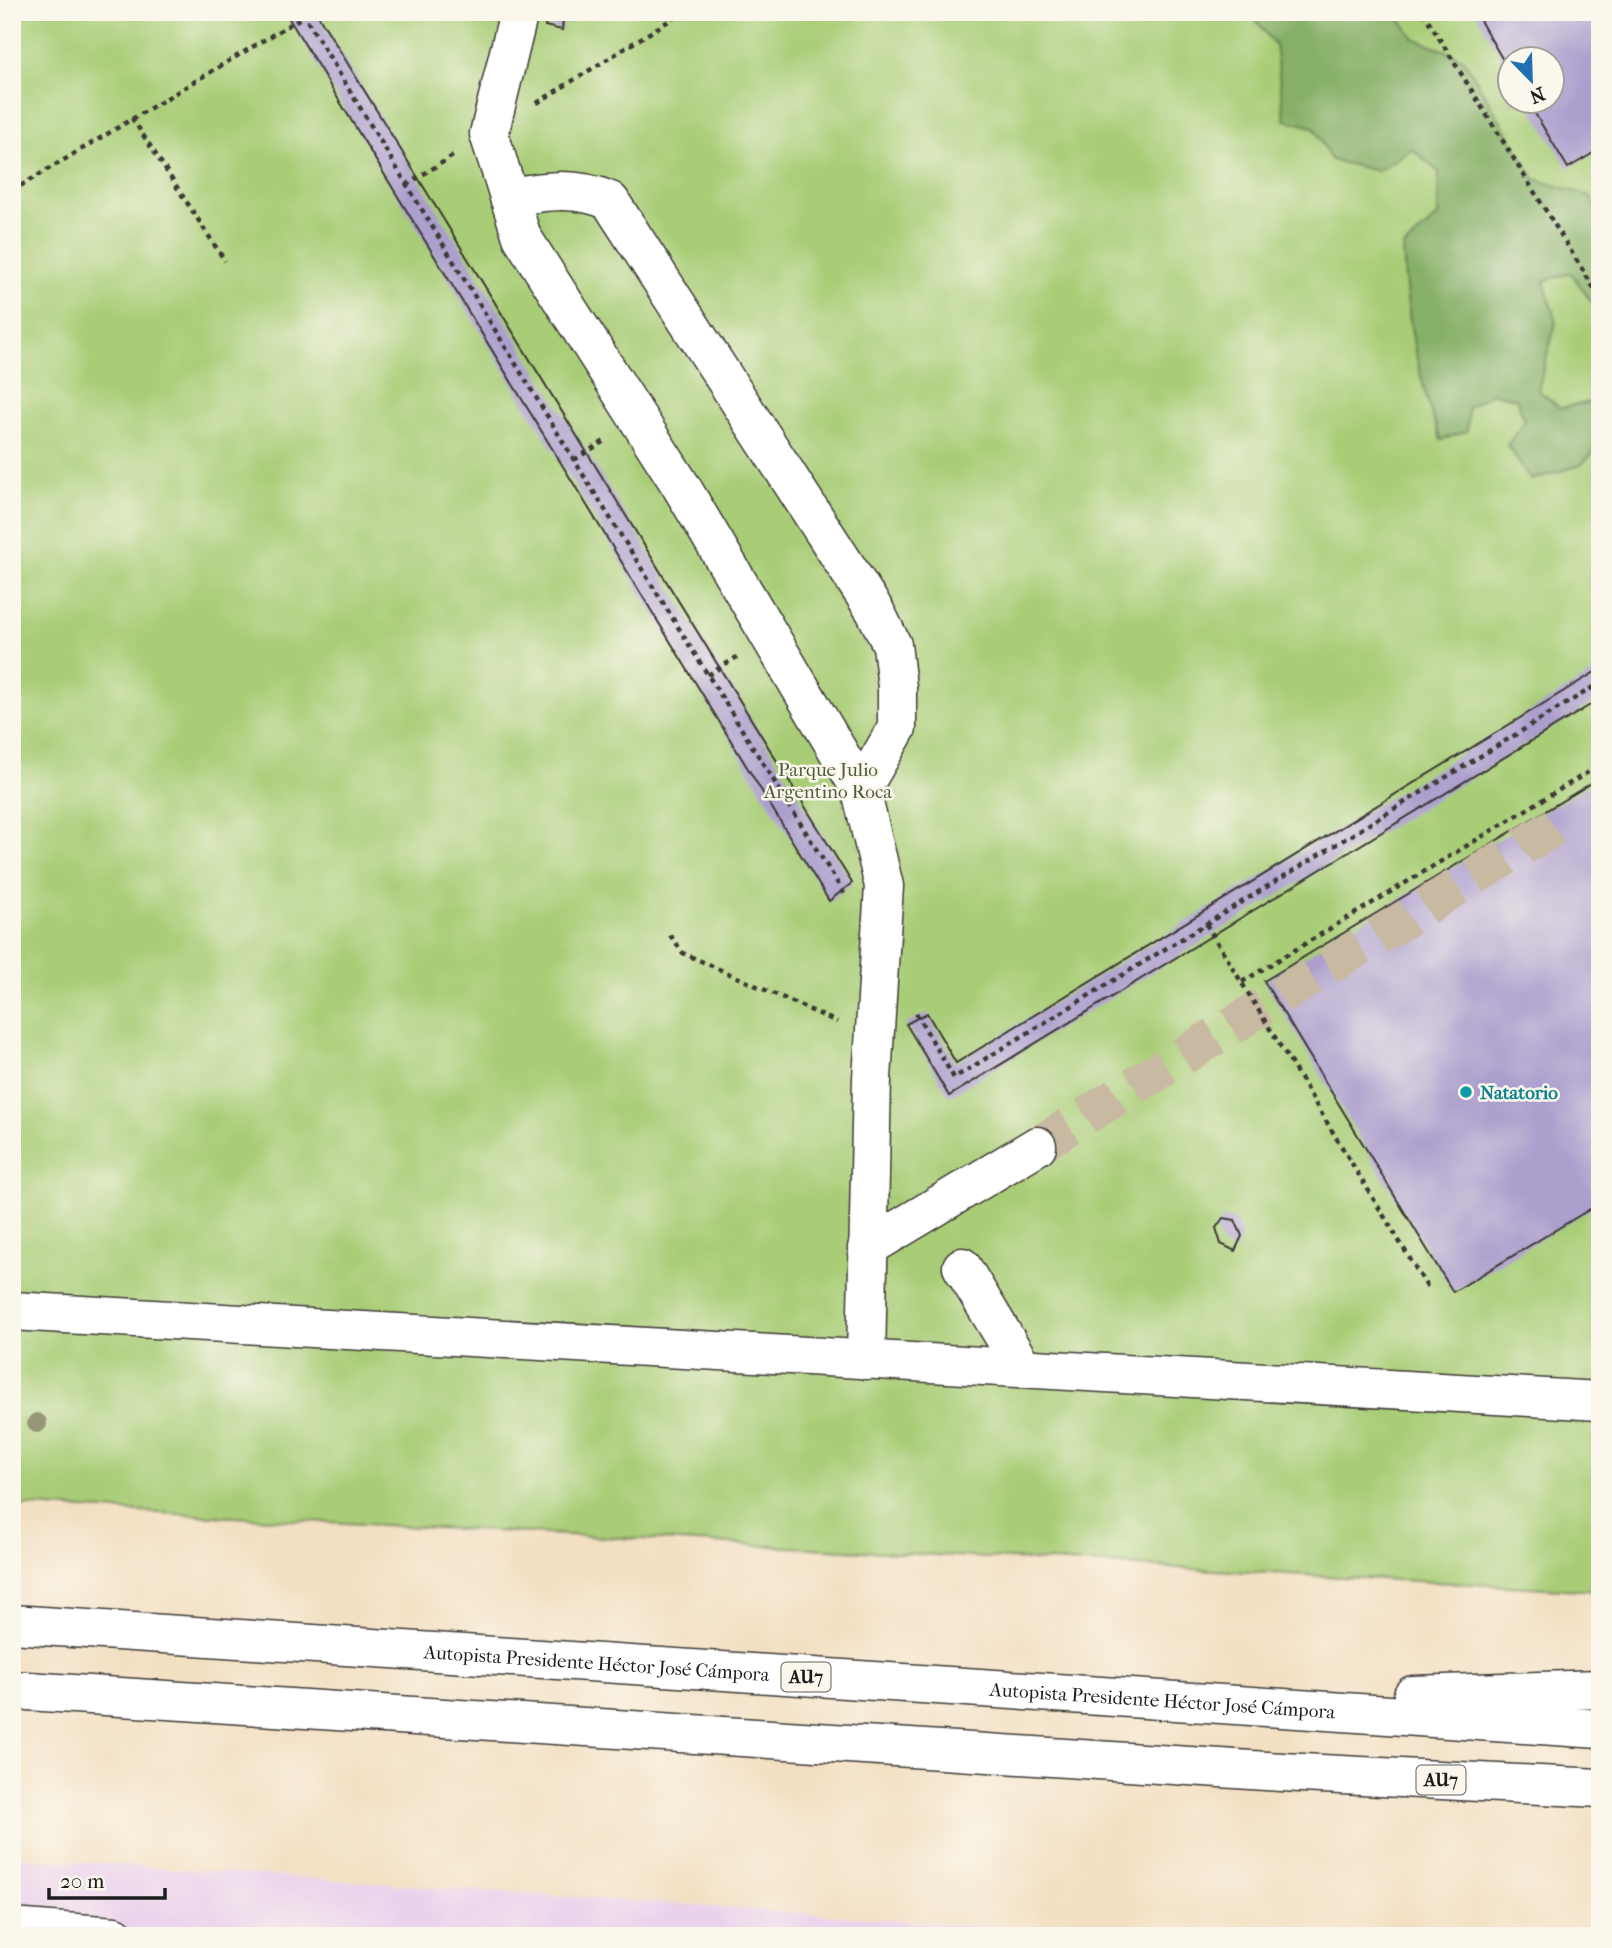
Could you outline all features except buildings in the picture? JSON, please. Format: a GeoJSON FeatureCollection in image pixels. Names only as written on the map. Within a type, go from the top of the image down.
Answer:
{"type":"FeatureCollection","features":[{"type":"Feature","properties":{"kind":"main road"},"geometry":{"type":"LineString","coordinates":[[519,12],[489,134],[523,237],[681,486],[861,790],[884,886],[867,1248],[866,1360]]}},
{"type":"Feature","properties":{"kind":"main road"},"geometry":{"type":"LineString","coordinates":[[509,197],[559,189],[591,193],[610,201],[875,611],[892,645],[897,687],[897,728],[861,790]]}},
{"type":"Feature","properties":{"kind":"main road"},"geometry":{"type":"LineString","coordinates":[[867,1248],[1037,1146]]}},
{"type":"Feature","properties":{"kind":"main road"},"geometry":{"type":"LineString","coordinates":[[962,1267],[1023,1368]]}},
{"type":"Feature","properties":{"kind":"main road"},"geometry":{"type":"LineString","coordinates":[[12,1311],[1600,1401]]}},
{"type":"Feature","properties":{"kind":"main road","name":"Autopista Presidente Héctor José Cámpora"},"geometry":{"type":"LineString","coordinates":[[12,1625],[1600,1728]]}},
{"type":"Feature","properties":{"kind":"main road"},"geometry":{"type":"LineString","coordinates":[[1215,1703],[1600,1689]]}},
{"type":"Feature","properties":{"kind":"main road","name":"AU7"},"geometry":{"type":"LineString","coordinates":[[12,1690],[1282,1772],[1600,1788]]}},
{"type":"Feature","properties":{"kind":"main road"},"geometry":{"type":"LineString","coordinates":[[1282,1772],[1600,1814]]}},
{"type":"Feature","properties":{"kind":"main road"},"geometry":{"type":"LineString","coordinates":[[12,1928],[115,1936]]}},
{"type":"Feature","properties":{"kind":"path"},"geometry":{"type":"LineString","coordinates":[[406,185],[683,12]]}},
{"type":"Feature","properties":{"kind":"path"},"geometry":{"type":"LineString","coordinates":[[1423,12],[1600,298]]}},
{"type":"Feature","properties":{"kind":"path"},"geometry":{"type":"LineString","coordinates":[[12,191],[304,16]]}},
{"type":"Feature","properties":{"kind":"path"},"geometry":{"type":"LineString","coordinates":[[132,118],[225,261]]}},
{"type":"Feature","properties":{"kind":"path"},"geometry":{"type":"LineString","coordinates":[[1242,982],[1600,765]]}},
{"type":"Feature","properties":{"kind":"path"},"geometry":{"type":"LineString","coordinates":[[1206,924],[1429,1290]]}},
{"type":"Feature","properties":{"kind":"path"},"geometry":{"type":"LineString","coordinates":[[670,935],[682,953],[875,1039]]}},
{"type":"Feature","properties":{"kind":"shaded area"},"geometry":{"type":"Polygon","coordinates":[[[12,1857],[1119,1936],[12,1936],[12,1857]]]}},
{"type":"Feature","properties":{"kind":"green space","name":"Parque Julio Argentino Roca"},"geometry":{"type":"Polygon","coordinates":[[[12,12],[1600,12],[1600,1591],[12,1505],[12,12]]]}},
{"type":"Feature","properties":{"kind":"green space"},"geometry":{"type":"Polygon","coordinates":[[[1250,12],[1395,12],[1414,38],[1463,58],[1535,179],[1590,196],[1600,216],[1600,314],[1571,273],[1544,281],[1556,322],[1538,390],[1560,408],[1590,402],[1600,423],[1600,446],[1581,465],[1531,480],[1507,445],[1525,421],[1516,398],[1493,393],[1468,407],[1467,431],[1441,440],[1425,393],[1414,346],[1403,248],[1438,216],[1439,172],[1412,149],[1377,171],[1331,160],[1314,127],[1285,120],[1275,46],[1250,12]]]}},
{"type":"Feature","properties":{"kind":"tunnel"},"geometry":{"type":"LineString","coordinates":[[1037,1146],[1559,824]]}},
{"type":"Feature","properties":{"kind":"place","name":"Natatorio"},"geometry":{"type":"Point","coordinates":[1466,1092]}}]}
